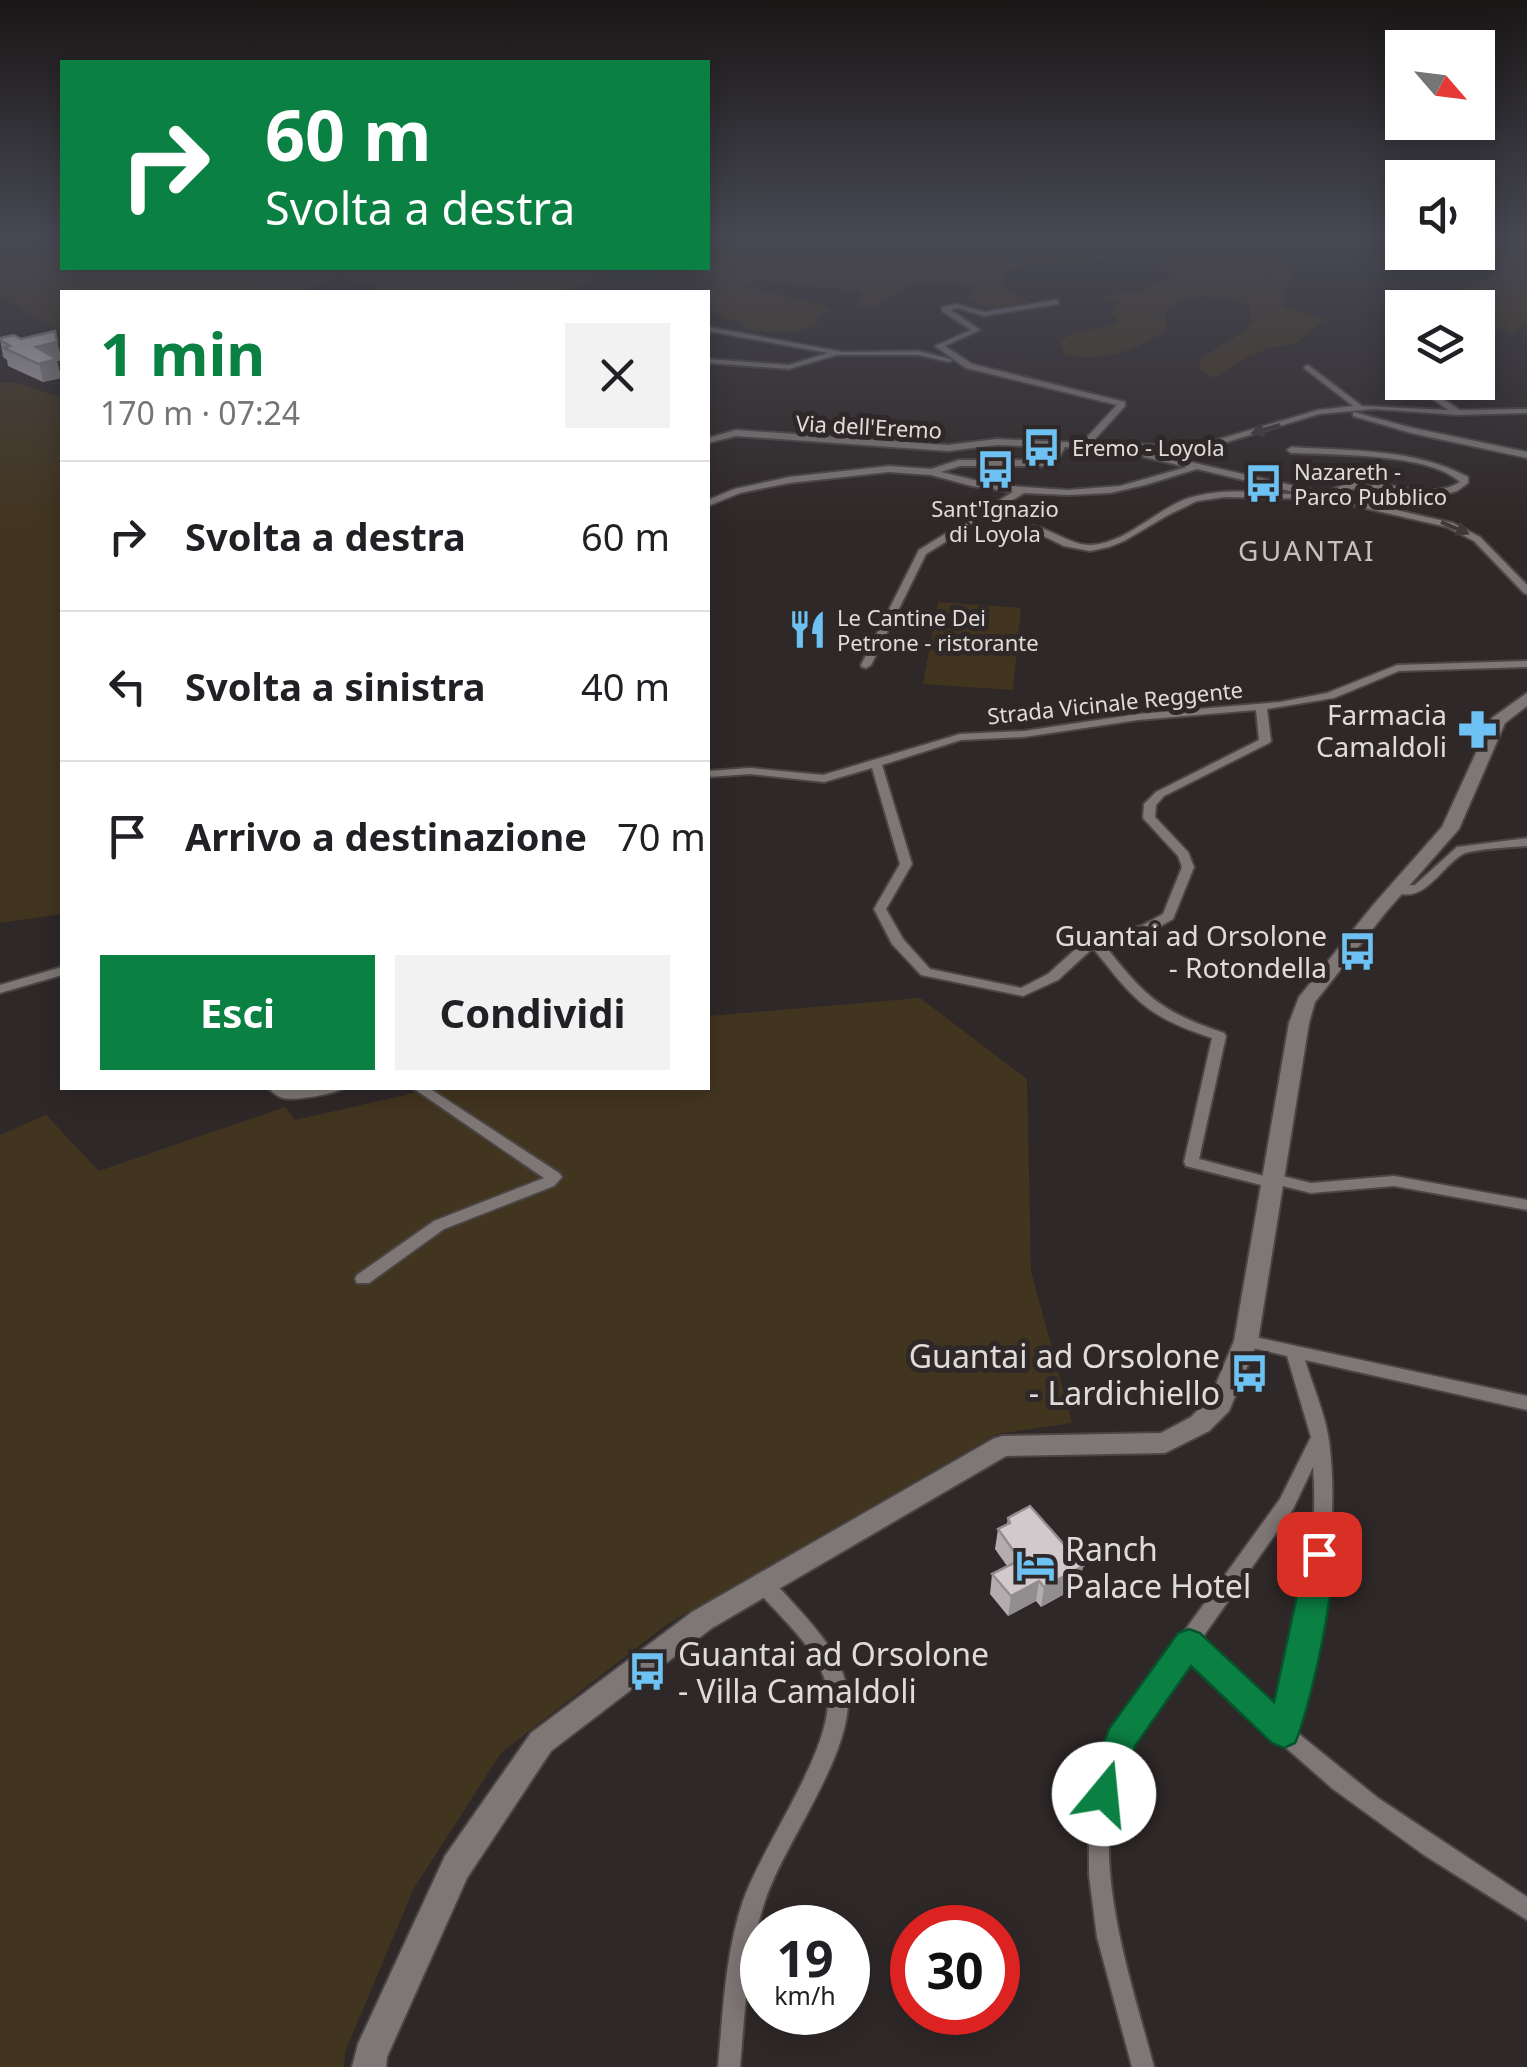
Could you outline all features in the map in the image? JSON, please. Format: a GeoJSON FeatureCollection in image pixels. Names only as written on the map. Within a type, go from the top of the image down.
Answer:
{"type":"FeatureCollection","features":[{"type":"Feature","properties":{"kind":"street"},"geometry":{"type":"LineString","coordinates":[[727,332],[843,354]]}},
{"type":"Feature","properties":{"kind":"street"},"geometry":{"type":"LineString","coordinates":[[969,366],[939,346],[970,332]]}},
{"type":"Feature","properties":{"kind":"street"},"geometry":{"type":"LineString","coordinates":[[710,361],[788,368],[824,355],[918,353],[1120,402],[1122,406],[1088,446]]}},
{"type":"Feature","properties":{"kind":"street"},"geometry":{"type":"LineString","coordinates":[[1308,367],[1359,411],[1410,430],[1527,455]]}},
{"type":"Feature","properties":{"kind":"street"},"geometry":{"type":"LineString","coordinates":[[1438,400],[1458,413]]}},
{"type":"Feature","properties":{"kind":"street"},"geometry":{"type":"LineString","coordinates":[[1122,449],[1192,448],[1318,412],[1527,411]]}},
{"type":"Feature","properties":{"kind":"street","name":"Via dell'Eremo"},"geometry":{"type":"LineString","coordinates":[[710,440],[736,433],[896,446],[1062,444],[1122,449]]}},
{"type":"Feature","properties":{"kind":"street"},"geometry":{"type":"LineString","coordinates":[[932,472],[959,463],[1052,463],[1062,444]]}},
{"type":"Feature","properties":{"kind":"street"},"geometry":{"type":"LineString","coordinates":[[896,446],[878,456],[904,468]]}},
{"type":"Feature","properties":{"kind":"street"},"geometry":{"type":"LineString","coordinates":[[1122,449],[1424,516],[1467,532],[1527,591]]}},
{"type":"Feature","properties":{"kind":"street"},"geometry":{"type":"LineString","coordinates":[[1030,527],[1070,545],[1087,547],[1122,539],[1192,500],[1228,494],[1282,499],[1334,496],[1350,485],[1452,491],[1462,487],[1464,479],[1451,470],[1423,464],[1291,450]]}},
{"type":"Feature","properties":{"kind":"street"},"geometry":{"type":"LineString","coordinates":[[710,502],[762,485],[904,468],[1026,488],[1085,492],[1114,490],[1199,466]]}},
{"type":"Feature","properties":{"kind":"street"},"geometry":{"type":"LineString","coordinates":[[866,665],[922,552],[1026,488]]}},
{"type":"Feature","properties":{"kind":"street","name":"Strada Vicinale Reggente"},"geometry":{"type":"LineString","coordinates":[[710,774],[750,771],[824,779],[960,736],[1024,734],[1138,718],[1262,707],[1330,696],[1397,668],[1527,664]]}},
{"type":"Feature","properties":{"kind":"street"},"geometry":{"type":"LineString","coordinates":[[369,2067],[370,2056],[456,1866],[541,1742],[702,1620],[1002,1446],[1165,1443],[1200,1424],[1220,1404],[1246,1341],[1270,1180],[1306,1001],[1450,829],[1498,722],[1527,698]]}},
{"type":"Feature","properties":{"kind":"street"},"geometry":{"type":"LineString","coordinates":[[876,762],[906,864],[880,909],[897,941],[926,972],[1023,992],[1053,977],[1094,940],[1158,925],[1169,916],[1188,867],[1184,855],[1149,818],[1150,804],[1160,794],[1265,741],[1262,707]]}},
{"type":"Feature","properties":{"kind":"street"},"geometry":{"type":"LineString","coordinates":[[1397,890],[1419,888],[1461,850],[1527,842]]}},
{"type":"Feature","properties":{"kind":"street"},"geometry":{"type":"LineString","coordinates":[[1094,940],[1146,1006],[1171,1021],[1219,1036],[1191,1162],[1311,1188],[1394,1181],[1527,1205]]}},
{"type":"Feature","properties":{"kind":"street"},"geometry":{"type":"LineString","coordinates":[[0,989],[60,971]]}},
{"type":"Feature","properties":{"kind":"street"},"geometry":{"type":"LineString","coordinates":[[279,1090],[287,1094],[320,1090]]}},
{"type":"Feature","properties":{"kind":"street"},"geometry":{"type":"LineString","coordinates":[[363,1279],[439,1225],[550,1182],[554,1176],[423,1090]]}},
{"type":"Feature","properties":{"kind":"street"},"geometry":{"type":"LineString","coordinates":[[1246,1341],[1527,1403]]}},
{"type":"Feature","properties":{"kind":"street"},"geometry":{"type":"LineString","coordinates":[[1284,1733],[1316,1591],[1323,1518],[1320,1437],[1294,1352]]}},
{"type":"Feature","properties":{"kind":"street"},"geometry":{"type":"LineString","coordinates":[[1143,2067],[1108,1937],[1100,1875],[1099,1814],[1108,1774],[1121,1740],[1286,1504],[1320,1437]]}},
{"type":"Feature","properties":{"kind":"street"},"geometry":{"type":"LineString","coordinates":[[729,2067],[737,1981],[754,1899],[826,1748],[838,1699],[828,1661],[764,1584]]}},
{"type":"Feature","properties":{"kind":"street"},"geometry":{"type":"LineString","coordinates":[[1189,1643],[1336,1782],[1396,1826],[1527,1909]]}},
{"type":"Feature","properties":{"kind":"shaded area"},"geometry":{"type":"Polygon","coordinates":[[[1078,332],[1161,332],[1118,353],[1092,357],[1065,355],[1060,342],[1078,332]]]}},
{"type":"Feature","properties":{"kind":"shaded area"},"geometry":{"type":"Polygon","coordinates":[[[1243,332],[1309,332],[1295,344],[1247,357],[1215,378],[1199,370],[1201,358],[1243,332]]]}},
{"type":"Feature","properties":{"kind":"shaded area"},"geometry":{"type":"Polygon","coordinates":[[[0,383],[18,383],[60,397],[60,914],[0,923],[0,383]]]}},
{"type":"Feature","properties":{"kind":"shaded area"},"geometry":{"type":"Polygon","coordinates":[[[938,602],[1021,608],[1013,690],[923,684],[938,602]]]}},
{"type":"Feature","properties":{"kind":"shaded area"},"geometry":{"type":"Polygon","coordinates":[[[920,998],[1027,1079],[1031,1271],[1072,1423],[997,1434],[666,1625],[501,1753],[414,1888],[345,2052],[344,2067],[0,2067],[0,1135],[46,1115],[99,1171],[285,1107],[295,1120],[427,1090],[710,1090],[710,1016],[920,998]]]}},
{"type":"Feature","properties":{"kind":"building"},"geometry":{"type":"Polygon","coordinates":[[[55,332],[57,342],[36,347],[57,359],[38,364],[4,348],[10,346],[0,338],[14,335],[21,339],[55,332]]]}},
{"type":"Feature","properties":{"kind":"building"},"geometry":{"type":"Polygon","coordinates":[[[1030,1506],[1083,1566],[1044,1587],[1039,1581],[1011,1596],[992,1574],[1020,1560],[998,1529],[1010,1523],[1008,1518],[1030,1506]]]}},
{"type":"Feature","properties":{"kind":"place","name":"Eremo - Loyola"},"geometry":{"type":"Point","coordinates":[1042,447]}},
{"type":"Feature","properties":{"kind":"place","name":"Sant'Ignazio di Loyola"},"geometry":{"type":"Point","coordinates":[995,469]}},
{"type":"Feature","properties":{"kind":"place","name":"Nazareth - Parco Pubblico"},"geometry":{"type":"Point","coordinates":[1264,484]}},
{"type":"Feature","properties":{"kind":"place","name":"Le Cantine Dei Petrone - ristorante"},"geometry":{"type":"Point","coordinates":[807,630]}},
{"type":"Feature","properties":{"kind":"place","name":"Farmacia Camaldoli"},"geometry":{"type":"Point","coordinates":[1477,730]}},
{"type":"Feature","properties":{"kind":"place","name":"Guantai ad Orsolone - Rotondella"},"geometry":{"type":"Point","coordinates":[1357,951]}},
{"type":"Feature","properties":{"kind":"place","name":"Guantai ad Orsolone - Lardichiello"},"geometry":{"type":"Point","coordinates":[1250,1373]}},
{"type":"Feature","properties":{"kind":"place","name":"Ranch Palace Hotel"},"geometry":{"type":"Point","coordinates":[1035,1566]}},
{"type":"Feature","properties":{"kind":"place","name":"Guantai ad Orsolone - Villa Camaldoli"},"geometry":{"type":"Point","coordinates":[648,1671]}},
{"type":"Feature","properties":{"kind":"district","name":"GUANTAI"},"geometry":{"type":"Point","coordinates":[1307,550]}},
{"type":"Feature","properties":{"kind":"route"},"geometry":{"type":"LineString","coordinates":[[1104,1794],[1121,1740],[1189,1643],[1284,1733],[1316,1591],[1319,1554]]}}]}
